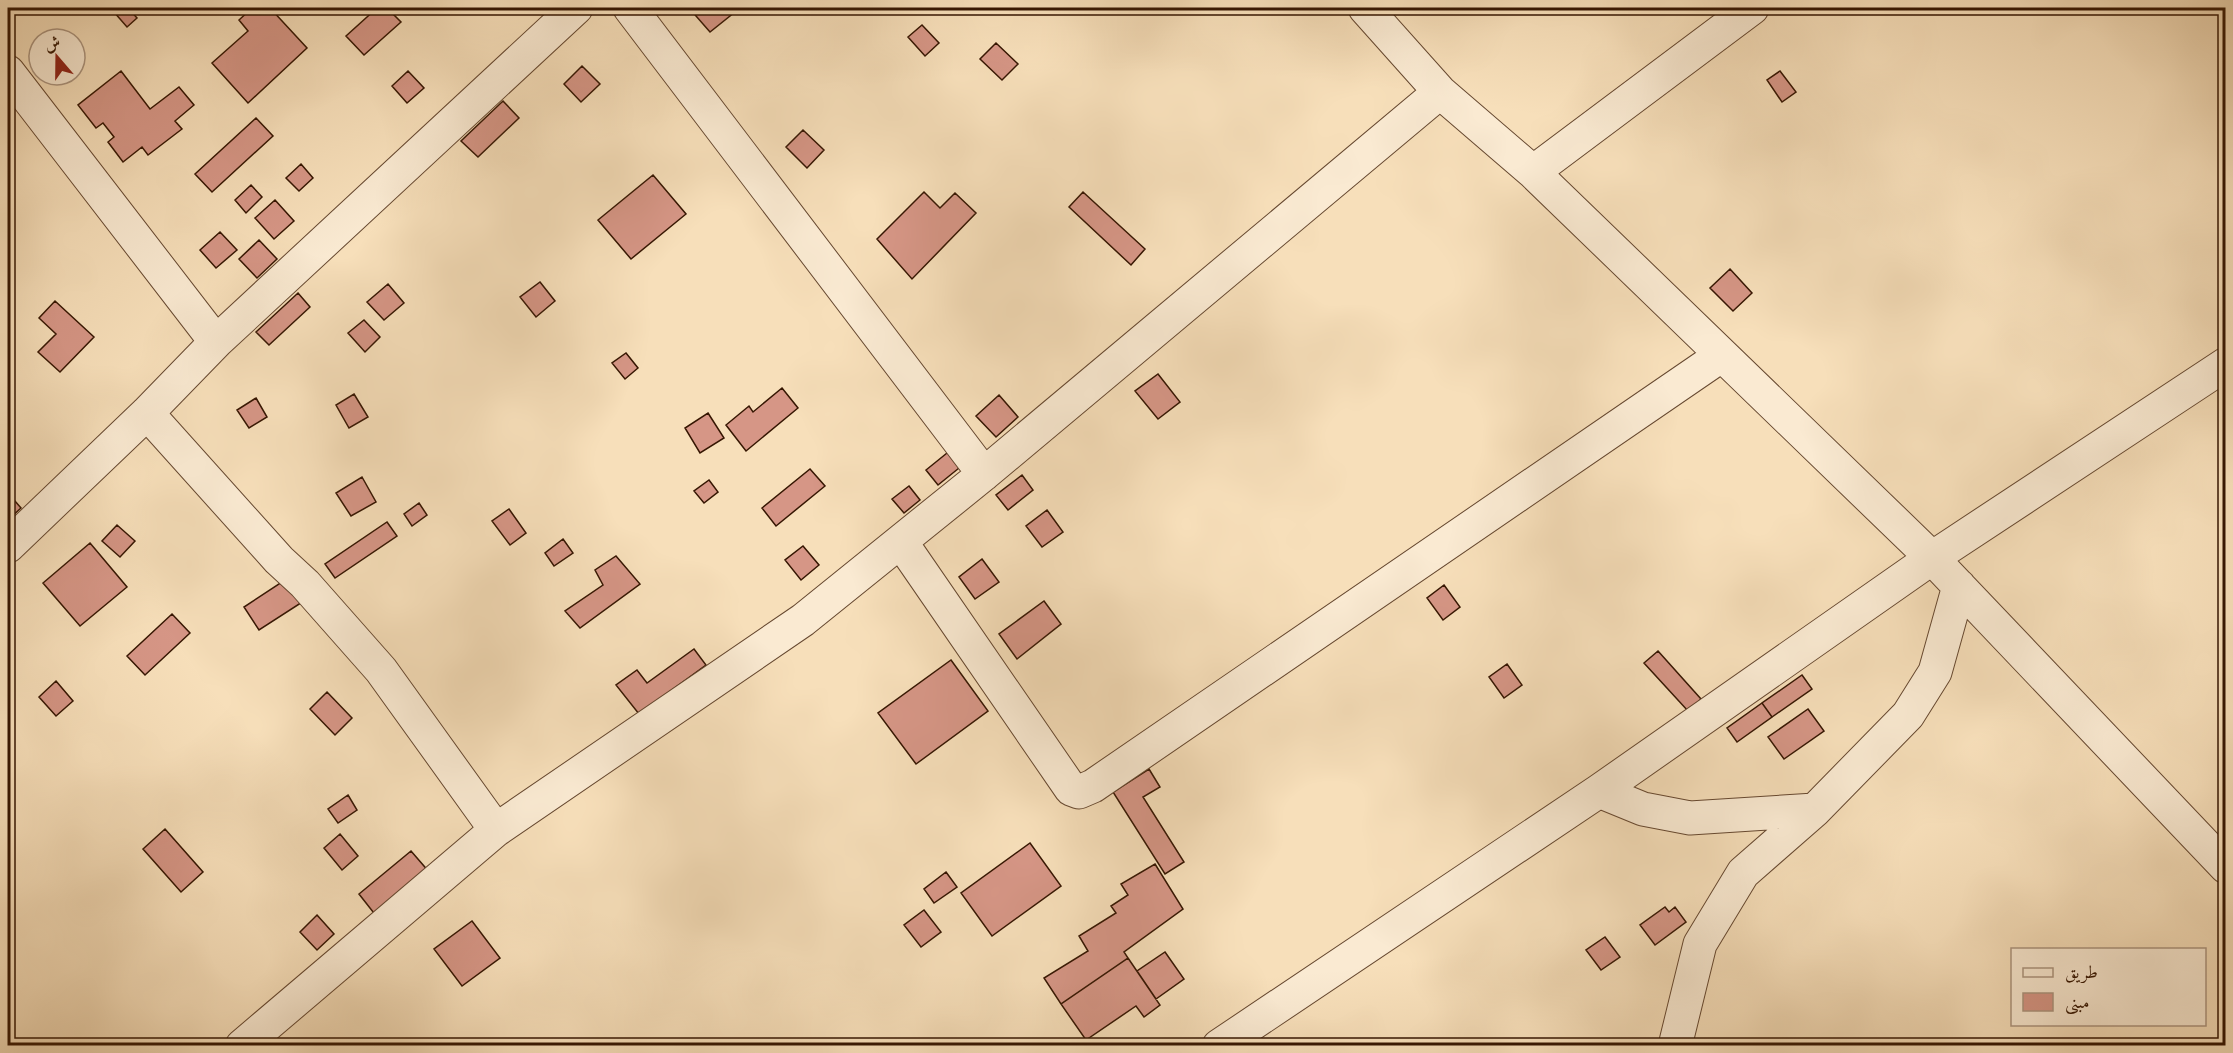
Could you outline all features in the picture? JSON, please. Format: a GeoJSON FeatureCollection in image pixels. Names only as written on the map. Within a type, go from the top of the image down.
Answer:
{"type":"FeatureCollection","features":[{"type":"Feature","properties":{"kind":"street"},"geometry":{"type":"LineString","coordinates":[[8,546],[147,413],[216,342],[576,8]]}},
{"type":"Feature","properties":{"kind":"street"},"geometry":{"type":"LineString","coordinates":[[630,8],[984,474]]}},
{"type":"Feature","properties":{"kind":"street"},"geometry":{"type":"LineString","coordinates":[[1365,8],[1440,92],[1533,172],[1932,558],[2226,867]]}},
{"type":"Feature","properties":{"kind":"street"},"geometry":{"type":"LineString","coordinates":[[1533,172],[1752,8]]}},
{"type":"Feature","properties":{"kind":"street"},"geometry":{"type":"LineString","coordinates":[[8,72],[216,342]]}},
{"type":"Feature","properties":{"kind":"street"},"geometry":{"type":"LineString","coordinates":[[242,1046],[496,830],[803,620],[901,542],[1440,92]]}},
{"type":"Feature","properties":{"kind":"street"},"geometry":{"type":"LineString","coordinates":[[901,542],[1071,789],[1079,792],[1093,786],[1722,355]]}},
{"type":"Feature","properties":{"kind":"street"},"geometry":{"type":"LineString","coordinates":[[1219,1046],[1599,791],[1932,558],[2226,364]]}},
{"type":"Feature","properties":{"kind":"street"},"geometry":{"type":"LineString","coordinates":[[147,413],[381,670],[496,830]]}},
{"type":"Feature","properties":{"kind":"street"},"geometry":{"type":"LineString","coordinates":[[1675,1046],[1700,944],[1743,873],[1815,810],[1908,715],[1935,672],[1959,586]]}},
{"type":"Feature","properties":{"kind":"street"},"geometry":{"type":"LineString","coordinates":[[1599,791],[1643,809],[1690,818],[1815,810]]}},
{"type":"Feature","properties":{"kind":"building"},"geometry":{"type":"Polygon","coordinates":[[[119,8],[128,8],[137,18],[127,27],[114,12],[119,8]]]}},
{"type":"Feature","properties":{"kind":"building"},"geometry":{"type":"Polygon","coordinates":[[[252,8],[270,8],[307,48],[248,103],[212,63],[248,31],[239,20],[252,8]]]}},
{"type":"Feature","properties":{"kind":"building"},"geometry":{"type":"Polygon","coordinates":[[[377,8],[387,8],[401,22],[364,55],[346,36],[377,8]]]}},
{"type":"Feature","properties":{"kind":"building"},"geometry":{"type":"Polygon","coordinates":[[[689,8],[740,8],[710,32],[689,8]]]}},
{"type":"Feature","properties":{"kind":"building"},"geometry":{"type":"Polygon","coordinates":[[[922,25],[939,43],[925,56],[908,37],[922,25]]]}},
{"type":"Feature","properties":{"kind":"building"},"geometry":{"type":"Polygon","coordinates":[[[996,43],[1018,64],[1002,80],[980,59],[996,43]]]}},
{"type":"Feature","properties":{"kind":"building"},"geometry":{"type":"Polygon","coordinates":[[[582,66],[600,84],[581,102],[564,84],[582,66]]]}},
{"type":"Feature","properties":{"kind":"building"},"geometry":{"type":"Polygon","coordinates":[[[121,71],[150,109],[179,87],[194,105],[175,121],[182,129],[148,155],[142,147],[123,162],[108,142],[114,137],[103,123],[96,128],[78,105],[121,71]]]}},
{"type":"Feature","properties":{"kind":"building"},"geometry":{"type":"Polygon","coordinates":[[[408,71],[424,88],[407,103],[392,86],[408,71]]]}},
{"type":"Feature","properties":{"kind":"building"},"geometry":{"type":"Polygon","coordinates":[[[1780,71],[1796,92],[1782,102],[1767,80],[1780,71]]]}},
{"type":"Feature","properties":{"kind":"building"},"geometry":{"type":"Polygon","coordinates":[[[503,101],[519,118],[478,157],[461,141],[503,101]]]}},
{"type":"Feature","properties":{"kind":"building"},"geometry":{"type":"Polygon","coordinates":[[[256,118],[273,136],[212,192],[195,174],[256,118]]]}},
{"type":"Feature","properties":{"kind":"building"},"geometry":{"type":"Polygon","coordinates":[[[803,130],[824,150],[807,168],[786,147],[803,130]]]}},
{"type":"Feature","properties":{"kind":"building"},"geometry":{"type":"Polygon","coordinates":[[[301,164],[313,178],[299,191],[286,178],[301,164]]]}},
{"type":"Feature","properties":{"kind":"building"},"geometry":{"type":"Polygon","coordinates":[[[653,175],[686,214],[631,259],[598,220],[653,175]]]}},
{"type":"Feature","properties":{"kind":"building"},"geometry":{"type":"Polygon","coordinates":[[[251,185],[262,197],[246,213],[235,200],[251,185]]]}},
{"type":"Feature","properties":{"kind":"building"},"geometry":{"type":"Polygon","coordinates":[[[924,192],[940,208],[955,193],[976,213],[912,279],[877,239],[924,192]]]}},
{"type":"Feature","properties":{"kind":"building"},"geometry":{"type":"Polygon","coordinates":[[[1083,192],[1145,249],[1131,265],[1069,207],[1083,192]]]}},
{"type":"Feature","properties":{"kind":"building"},"geometry":{"type":"Polygon","coordinates":[[[275,200],[294,221],[274,239],[255,218],[275,200]]]}},
{"type":"Feature","properties":{"kind":"building"},"geometry":{"type":"Polygon","coordinates":[[[220,232],[237,250],[216,268],[200,250],[220,232]]]}},
{"type":"Feature","properties":{"kind":"building"},"geometry":{"type":"Polygon","coordinates":[[[259,240],[277,259],[257,278],[239,259],[259,240]]]}},
{"type":"Feature","properties":{"kind":"building"},"geometry":{"type":"Polygon","coordinates":[[[1730,269],[1752,293],[1733,311],[1710,288],[1730,269]]]}},
{"type":"Feature","properties":{"kind":"building"},"geometry":{"type":"Polygon","coordinates":[[[540,282],[555,301],[536,317],[520,297],[540,282]]]}},
{"type":"Feature","properties":{"kind":"building"},"geometry":{"type":"Polygon","coordinates":[[[388,284],[404,303],[384,320],[367,302],[388,284]]]}},
{"type":"Feature","properties":{"kind":"building"},"geometry":{"type":"Polygon","coordinates":[[[298,293],[310,307],[269,345],[256,332],[298,293]]]}},
{"type":"Feature","properties":{"kind":"building"},"geometry":{"type":"Polygon","coordinates":[[[55,301],[94,337],[60,372],[38,352],[56,334],[39,318],[55,301]]]}},
{"type":"Feature","properties":{"kind":"building"},"geometry":{"type":"Polygon","coordinates":[[[364,320],[380,337],[365,352],[348,333],[364,320]]]}},
{"type":"Feature","properties":{"kind":"building"},"geometry":{"type":"Polygon","coordinates":[[[626,353],[638,368],[625,379],[612,363],[626,353]]]}},
{"type":"Feature","properties":{"kind":"building"},"geometry":{"type":"Polygon","coordinates":[[[1158,374],[1180,402],[1158,419],[1135,391],[1158,374]]]}},
{"type":"Feature","properties":{"kind":"building"},"geometry":{"type":"Polygon","coordinates":[[[782,388],[798,408],[746,451],[726,425],[749,406],[753,412],[782,388]]]}},
{"type":"Feature","properties":{"kind":"building"},"geometry":{"type":"Polygon","coordinates":[[[354,394],[368,417],[349,428],[336,405],[354,394]]]}},
{"type":"Feature","properties":{"kind":"building"},"geometry":{"type":"Polygon","coordinates":[[[999,395],[1018,417],[996,437],[976,416],[999,395]]]}},
{"type":"Feature","properties":{"kind":"building"},"geometry":{"type":"Polygon","coordinates":[[[256,398],[267,417],[249,428],[237,410],[256,398]]]}},
{"type":"Feature","properties":{"kind":"building"},"geometry":{"type":"Polygon","coordinates":[[[708,413],[724,438],[700,453],[685,428],[708,413]]]}},
{"type":"Feature","properties":{"kind":"building"},"geometry":{"type":"Polygon","coordinates":[[[952,449],[964,464],[938,485],[926,470],[952,449]]]}},
{"type":"Feature","properties":{"kind":"building"},"geometry":{"type":"Polygon","coordinates":[[[810,469],[825,486],[776,526],[762,508],[810,469]]]}},
{"type":"Feature","properties":{"kind":"building"},"geometry":{"type":"Polygon","coordinates":[[[1022,475],[1033,490],[1008,510],[996,495],[1022,475]]]}},
{"type":"Feature","properties":{"kind":"building"},"geometry":{"type":"Polygon","coordinates":[[[362,477],[376,502],[351,516],[336,493],[362,477]]]}},
{"type":"Feature","properties":{"kind":"building"},"geometry":{"type":"Polygon","coordinates":[[[709,480],[718,492],[704,503],[694,491],[709,480]]]}},
{"type":"Feature","properties":{"kind":"building"},"geometry":{"type":"Polygon","coordinates":[[[909,486],[920,500],[904,513],[892,499],[909,486]]]}},
{"type":"Feature","properties":{"kind":"building"},"geometry":{"type":"Polygon","coordinates":[[[8,493],[21,508],[8,520],[8,493]]]}},
{"type":"Feature","properties":{"kind":"building"},"geometry":{"type":"Polygon","coordinates":[[[419,503],[427,515],[412,526],[404,514],[419,503]]]}},
{"type":"Feature","properties":{"kind":"building"},"geometry":{"type":"Polygon","coordinates":[[[509,509],[526,533],[510,545],[492,521],[509,509]]]}},
{"type":"Feature","properties":{"kind":"building"},"geometry":{"type":"Polygon","coordinates":[[[1047,510],[1063,532],[1042,547],[1026,526],[1047,510]]]}},
{"type":"Feature","properties":{"kind":"building"},"geometry":{"type":"Polygon","coordinates":[[[387,522],[397,536],[335,578],[325,564],[387,522]]]}},
{"type":"Feature","properties":{"kind":"building"},"geometry":{"type":"Polygon","coordinates":[[[117,525],[135,541],[120,557],[102,541],[117,525]]]}},
{"type":"Feature","properties":{"kind":"building"},"geometry":{"type":"Polygon","coordinates":[[[563,539],[573,553],[554,566],[545,553],[563,539]]]}},
{"type":"Feature","properties":{"kind":"building"},"geometry":{"type":"Polygon","coordinates":[[[90,543],[127,587],[80,626],[43,583],[90,543]]]}},
{"type":"Feature","properties":{"kind":"building"},"geometry":{"type":"Polygon","coordinates":[[[803,546],[819,565],[801,580],[785,560],[803,546]]]}},
{"type":"Feature","properties":{"kind":"building"},"geometry":{"type":"Polygon","coordinates":[[[616,556],[640,584],[580,628],[565,611],[603,585],[595,570],[616,556]]]}},
{"type":"Feature","properties":{"kind":"building"},"geometry":{"type":"Polygon","coordinates":[[[982,559],[999,582],[975,599],[959,577],[982,559]]]}},
{"type":"Feature","properties":{"kind":"building"},"geometry":{"type":"Polygon","coordinates":[[[291,576],[307,599],[259,630],[244,607],[291,576]]]}},
{"type":"Feature","properties":{"kind":"building"},"geometry":{"type":"Polygon","coordinates":[[[1444,585],[1460,607],[1443,620],[1427,598],[1444,585]]]}},
{"type":"Feature","properties":{"kind":"building"},"geometry":{"type":"Polygon","coordinates":[[[1044,601],[1061,624],[1017,659],[999,634],[1044,601]]]}},
{"type":"Feature","properties":{"kind":"building"},"geometry":{"type":"Polygon","coordinates":[[[172,614],[190,633],[145,675],[127,656],[172,614]]]}},
{"type":"Feature","properties":{"kind":"building"},"geometry":{"type":"Polygon","coordinates":[[[694,649],[706,665],[639,714],[616,685],[637,670],[647,683],[694,649]]]}},
{"type":"Feature","properties":{"kind":"building"},"geometry":{"type":"Polygon","coordinates":[[[1658,651],[1701,699],[1688,711],[1644,663],[1658,651]]]}},
{"type":"Feature","properties":{"kind":"building"},"geometry":{"type":"Polygon","coordinates":[[[951,660],[988,711],[916,764],[878,713],[951,660]]]}},
{"type":"Feature","properties":{"kind":"building"},"geometry":{"type":"Polygon","coordinates":[[[1507,664],[1522,685],[1504,698],[1489,677],[1507,664]]]}},
{"type":"Feature","properties":{"kind":"building"},"geometry":{"type":"Polygon","coordinates":[[[1802,675],[1812,689],[1772,717],[1762,703],[1802,675]]]}},
{"type":"Feature","properties":{"kind":"building"},"geometry":{"type":"Polygon","coordinates":[[[56,681],[73,701],[56,716],[39,697],[56,681]]]}},
{"type":"Feature","properties":{"kind":"building"},"geometry":{"type":"Polygon","coordinates":[[[327,692],[352,718],[335,735],[310,709],[327,692]]]}},
{"type":"Feature","properties":{"kind":"building"},"geometry":{"type":"Polygon","coordinates":[[[1762,703],[1772,717],[1737,742],[1727,728],[1762,703]]]}},
{"type":"Feature","properties":{"kind":"building"},"geometry":{"type":"Polygon","coordinates":[[[1808,709],[1824,731],[1784,759],[1768,737],[1808,709]]]}},
{"type":"Feature","properties":{"kind":"building"},"geometry":{"type":"Polygon","coordinates":[[[1149,769],[1160,787],[1143,797],[1184,862],[1165,874],[1113,792],[1149,769]]]}},
{"type":"Feature","properties":{"kind":"building"},"geometry":{"type":"Polygon","coordinates":[[[348,795],[357,810],[338,823],[328,809],[348,795]]]}},
{"type":"Feature","properties":{"kind":"building"},"geometry":{"type":"Polygon","coordinates":[[[165,829],[203,872],[181,892],[143,849],[165,829]]]}},
{"type":"Feature","properties":{"kind":"building"},"geometry":{"type":"Polygon","coordinates":[[[340,834],[358,856],[342,870],[324,848],[340,834]]]}},
{"type":"Feature","properties":{"kind":"building"},"geometry":{"type":"Polygon","coordinates":[[[1030,843],[1061,886],[992,936],[961,893],[1030,843]]]}},
{"type":"Feature","properties":{"kind":"building"},"geometry":{"type":"Polygon","coordinates":[[[411,851],[430,873],[377,917],[359,894],[411,851]]]}},
{"type":"Feature","properties":{"kind":"building"},"geometry":{"type":"Polygon","coordinates":[[[1155,864],[1183,909],[1124,952],[1128,958],[1061,1004],[1044,978],[1088,951],[1079,936],[1116,913],[1111,906],[1128,895],[1121,884],[1155,864]]]}},
{"type":"Feature","properties":{"kind":"building"},"geometry":{"type":"Polygon","coordinates":[[[946,872],[957,887],[934,903],[924,889],[946,872]]]}},
{"type":"Feature","properties":{"kind":"building"},"geometry":{"type":"Polygon","coordinates":[[[1665,907],[1669,912],[1675,907],[1686,922],[1655,945],[1640,925],[1665,907]]]}},
{"type":"Feature","properties":{"kind":"building"},"geometry":{"type":"Polygon","coordinates":[[[924,910],[941,932],[921,947],[904,925],[924,910]]]}},
{"type":"Feature","properties":{"kind":"building"},"geometry":{"type":"Polygon","coordinates":[[[317,915],[334,934],[317,950],[300,932],[317,915]]]}},
{"type":"Feature","properties":{"kind":"building"},"geometry":{"type":"Polygon","coordinates":[[[472,921],[500,958],[462,986],[434,949],[472,921]]]}},
{"type":"Feature","properties":{"kind":"building"},"geometry":{"type":"Polygon","coordinates":[[[1605,937],[1620,957],[1601,970],[1586,950],[1605,937]]]}},
{"type":"Feature","properties":{"kind":"building"},"geometry":{"type":"Polygon","coordinates":[[[1165,952],[1184,979],[1156,999],[1137,971],[1165,952]]]}},
{"type":"Feature","properties":{"kind":"building"},"geometry":{"type":"Polygon","coordinates":[[[1128,958],[1160,1005],[1144,1017],[1136,1006],[1086,1040],[1061,1004],[1128,958]]]}}]}
